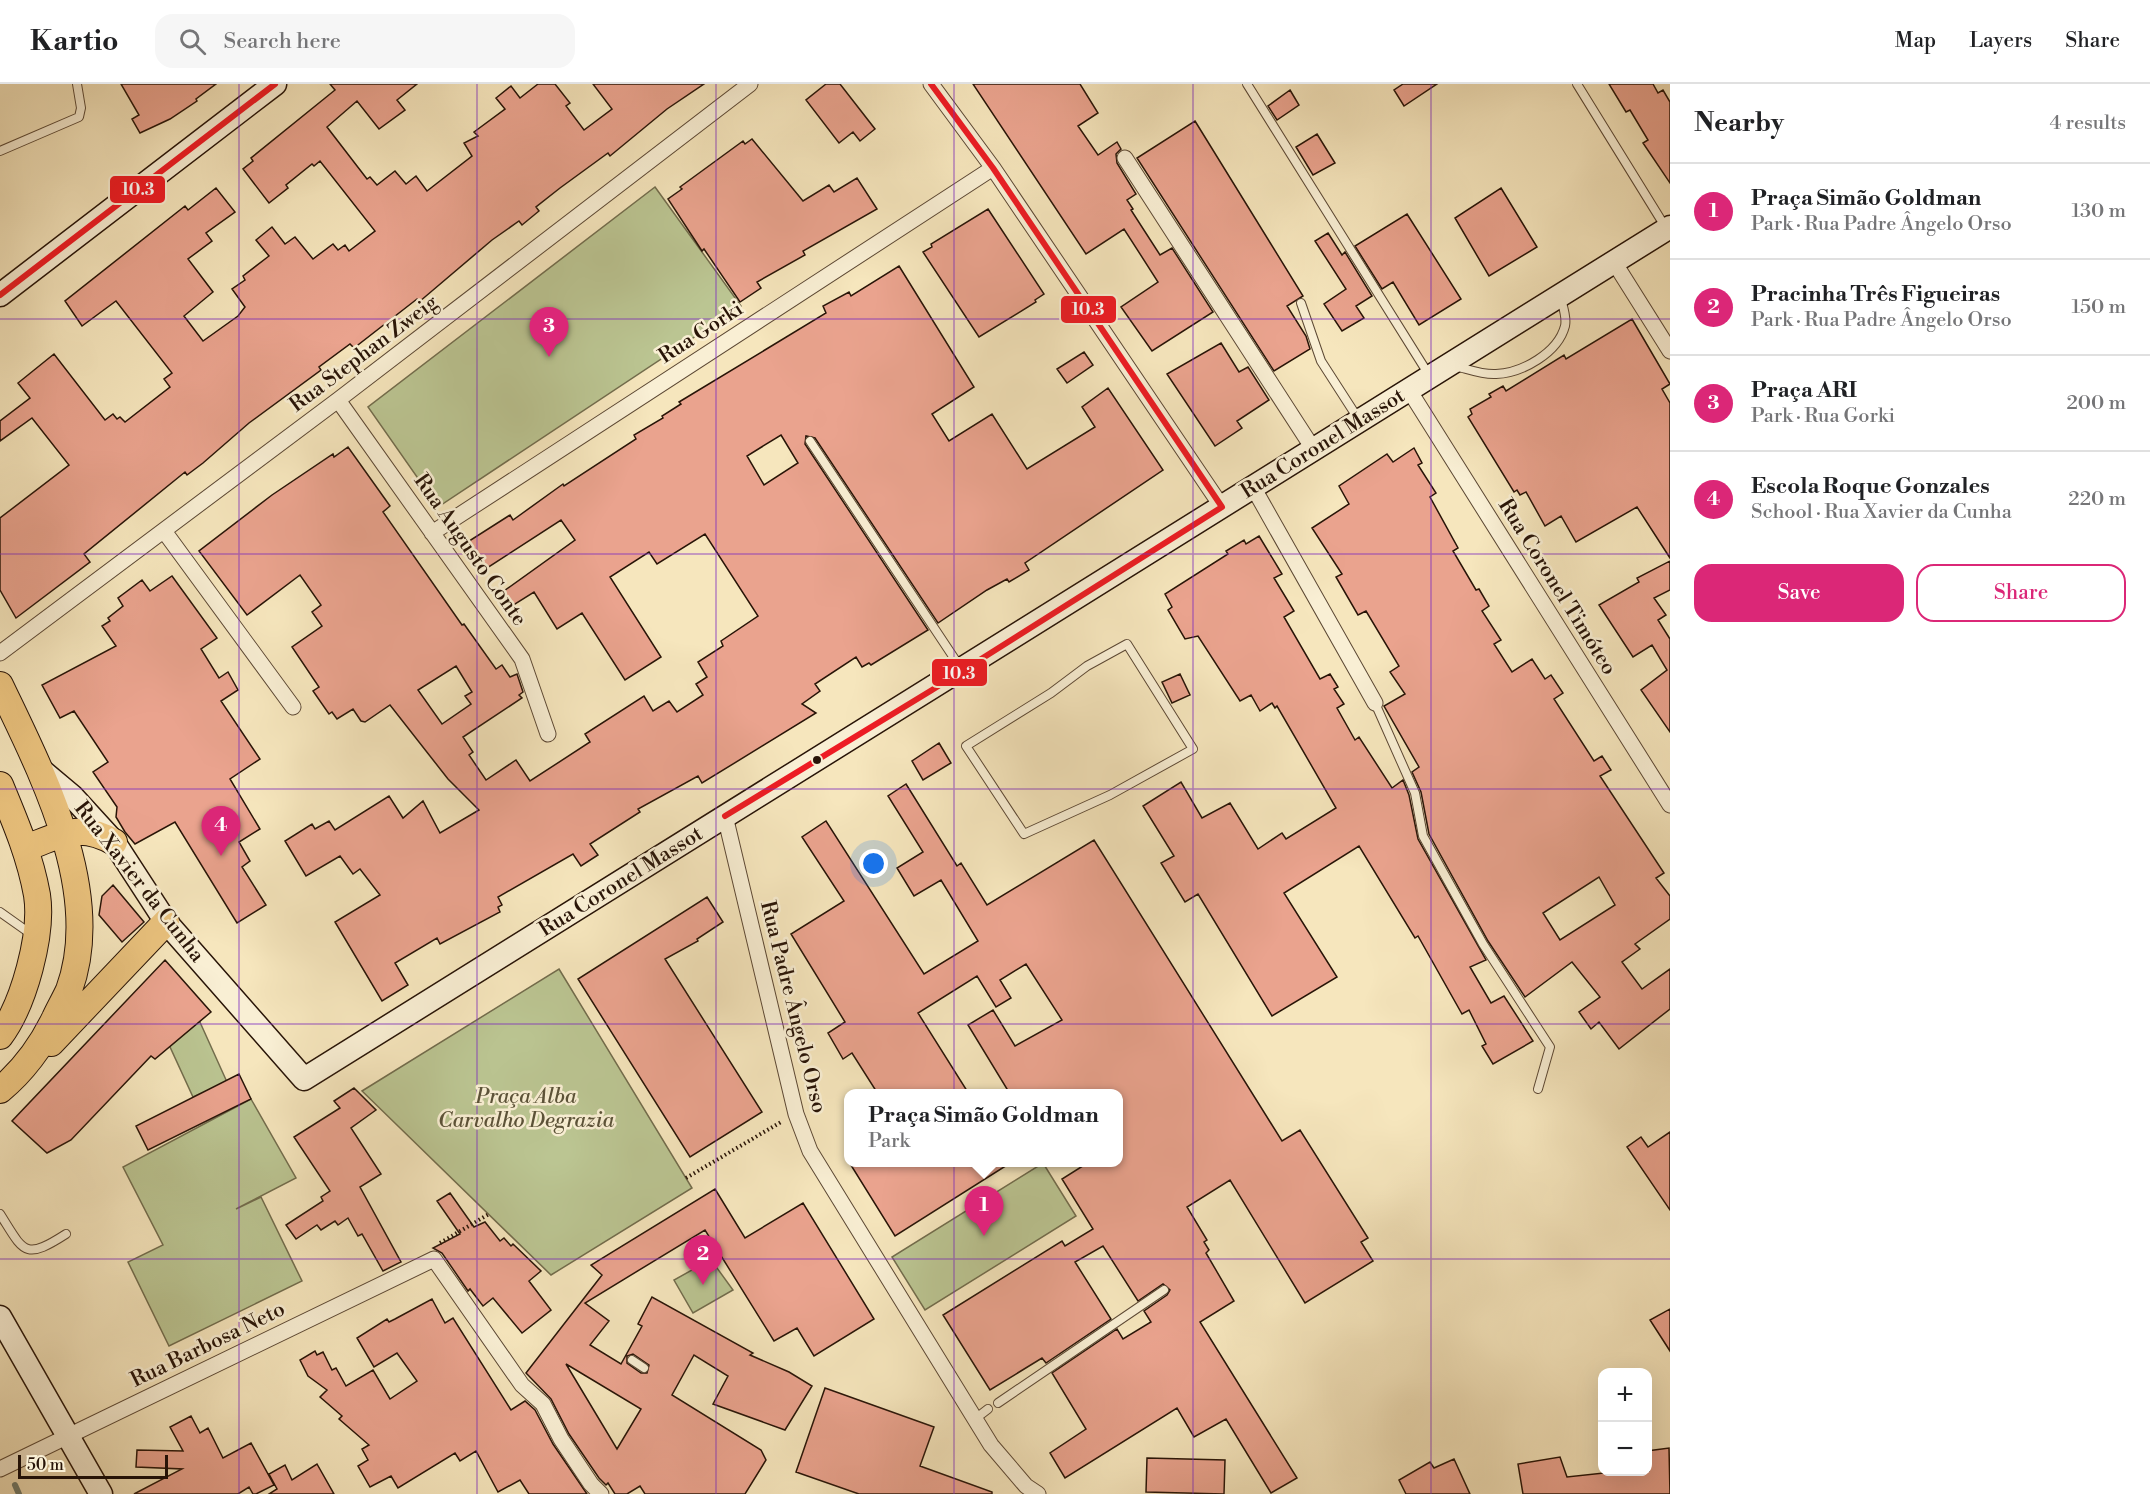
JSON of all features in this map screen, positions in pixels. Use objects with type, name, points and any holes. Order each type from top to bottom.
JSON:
[{"type":"main road","points":[[0,685],[41,770],[65,834],[75,884],[78,917],[76,958],[69,989],[50,1029],[23,1071]]},
{"type":"main road","points":[[0,785],[26,848],[37,896],[29,974],[18,1007],[0,1036]]},
{"type":"main road","points":[[26,848],[65,834],[87,831],[114,842]]},
{"type":"main road","points":[[0,1090],[23,1071],[166,922]]},
{"type":"street","points":[[0,295],[275,84]]},
{"type":"street","name":"Rua Stephan Zweig","points":[[0,653],[338,400],[750,84]]},
{"type":"street","points":[[931,84],[993,168],[1222,507]]},
{"type":"street","points":[[1125,158],[1314,450]]},
{"type":"street","name":"Rua Gorki","points":[[432,533],[993,168]]},
{"type":"street","name":"Rua Coronel Massot","points":[[304,1079],[725,816],[963,671],[1668,228]]},
{"type":"street","points":[[1614,262],[1670,351]]},
{"type":"street","name":"Rua Coronel Timóteo","points":[[1409,390],[1670,805]]},
{"type":"street","name":"Rua Augusto Conte","points":[[338,400],[522,659],[548,734]]},
{"type":"street","points":[[1253,487],[1375,703]]},
{"type":"street","points":[[164,531],[293,707]]},
{"type":"street","name":"Rua Xavier da Cunha","points":[[41,770],[72,796],[114,842],[166,922],[304,1079]]},
{"type":"street","name":"Rua Padre Ângelo Orso","points":[[725,816],[796,1114],[810,1151],[991,1445],[1026,1486],[1038,1494]]},
{"type":"street","points":[[434,1259],[522,1385],[543,1404],[567,1448],[591,1484],[601,1494]]},
{"type":"street","name":"Rua Barbosa Neto","points":[[0,1469],[434,1259]]},
{"type":"street","points":[[0,1317],[101,1494]]},
{"type":"lane","points":[[0,151],[79,117],[81,108],[77,84]]},
{"type":"lane","points":[[1246,84],[1430,377]]},
{"type":"lane","points":[[1577,84],[1668,228]]},
{"type":"lane","points":[[1450,364],[1494,374],[1512,372],[1528,365],[1547,353],[1560,339],[1565,324],[1560,296]]},
{"type":"lane","points":[[1301,303],[1321,361],[1360,421]]},
{"type":"lane","points":[[810,441],[963,671]]},
{"type":"lane","points":[[1127,645],[1193,749],[1110,795],[1024,834],[966,746],[1051,693],[1087,666],[1127,645]]},
{"type":"lane","points":[[1375,703],[1415,793],[1423,836],[1483,944],[1550,1047],[1538,1089]]},
{"type":"lane","points":[[0,912],[34,937]]},
{"type":"lane","points":[[0,1214],[20,1247],[32,1251],[43,1249],[66,1234]]},
{"type":"lane","points":[[998,1403],[1164,1290]]},
{"type":"lane","points":[[632,1360],[644,1368]]},
{"type":"lane","points":[[975,1419],[988,1409]]},
{"type":"path","points":[[686,1178],[796,1114]]},
{"type":"path","points":[[434,1259],[431,1248],[489,1214]]},
{"type":"green space","points":[[655,187],[741,306],[438,507],[368,407]]},
{"type":"green space","name":"Praça Alba Carvalho Degrazia","points":[[559,969],[692,1188],[551,1275],[362,1091]]},
{"type":"green space","points":[[199,1020],[227,1082],[193,1097],[165,1036]]},
{"type":"green space","points":[[251,1099],[296,1178],[236,1209],[261,1197],[302,1281],[169,1346],[128,1262],[163,1245],[123,1167]]},
{"type":"green space","points":[[1037,1167],[1045,1167],[1076,1216],[925,1310],[892,1257]]},
{"type":"green space","points":[[709,1257],[733,1290],[693,1313],[674,1280],[701,1265]]},
{"type":"building","points":[[121,84],[216,84],[196,99],[197,101],[170,119],[140,133],[132,119],[139,115]]},
{"type":"building","points":[[330,84],[417,84],[397,100],[405,110],[379,129],[357,101],[327,127],[367,179],[370,177],[377,185],[395,171],[406,184],[416,176],[427,191],[472,156],[464,143],[478,136],[474,132],[505,109],[496,98],[511,86],[520,98],[538,84],[555,84],[570,103],[566,106],[584,130],[612,109],[593,84],[704,84],[667,109],[610,156],[608,153],[560,188],[536,207],[539,211],[522,225],[519,221],[492,240],[419,302],[417,299],[354,348],[350,344],[319,367],[321,370],[249,423],[187,475],[185,472],[84,554],[90,562],[16,618],[0,590],[0,518],[69,465],[32,418],[0,441],[0,421],[30,398],[18,383],[54,354],[105,420],[113,414],[117,419],[120,417],[125,422],[170,387],[164,379],[172,373],[116,301],[82,326],[65,301],[185,206],[188,210],[216,188],[235,212],[206,233],[212,241],[188,259],[213,292],[184,316],[203,341],[238,316],[245,307],[232,289],[245,280],[243,276],[269,256],[256,240],[272,227],[285,244],[295,237],[313,259],[333,244],[338,250],[345,245],[349,251],[375,231],[320,161],[314,166],[312,164],[286,185],[288,188],[269,203],[243,169],[253,161],[251,158],[335,90]]},
{"type":"building","points":[[826,84],[840,84],[875,129],[860,141],[853,132],[839,143],[806,100]]},
{"type":"building","points":[[973,84],[1080,84],[1098,113],[1078,126],[1098,155],[1117,142],[1121,149],[1116,154],[1117,163],[1136,194],[1127,200],[1133,209],[1131,210],[1160,255],[1172,248],[1213,312],[1152,351],[1121,307],[1158,282],[1124,229],[1086,254]]},
{"type":"building","points":[[1403,84],[1437,84],[1404,106],[1394,90]]},
{"type":"building","points":[[1609,84],[1653,84],[1658,93],[1663,90],[1670,102],[1670,183],[1643,143],[1648,140],[1630,110],[1626,112]]},
{"type":"building","points":[[1290,90],[1299,105],[1277,120],[1268,106]]},
{"type":"building","points":[[1195,121],[1303,296],[1287,306],[1306,336],[1310,349],[1274,371],[1137,158]]},
{"type":"building","points":[[1317,134],[1335,163],[1313,175],[1296,147]]},
{"type":"building","points":[[752,139],[803,201],[829,185],[834,192],[857,178],[877,209],[803,251],[805,255],[757,282],[761,288],[740,302],[704,249],[702,251],[668,199],[682,189],[680,187],[743,141],[745,144]]},
{"type":"building","points":[[1501,188],[1537,247],[1489,276],[1455,218]]},
{"type":"building","points":[[988,209],[1044,294],[1035,300],[1036,302],[979,337],[923,252],[932,247],[931,244]]},
{"type":"building","points":[[1407,214],[1461,299],[1419,325],[1393,282],[1382,289],[1355,246]]},
{"type":"building","points":[[1328,233],[1342,255],[1345,252],[1372,296],[1356,306],[1364,318],[1342,331],[1324,304],[1346,289],[1315,241]]},
{"type":"building","points":[[899,266],[974,387],[932,414],[949,441],[992,414],[1027,469],[1095,427],[1082,407],[1108,388],[1163,470],[1025,563],[1029,570],[1009,582],[1007,579],[987,590],[938,623],[815,438],[806,436],[805,444],[928,630],[871,665],[869,663],[862,667],[856,657],[815,684],[820,691],[802,704],[816,713],[702,783],[698,776],[638,809],[640,812],[590,844],[598,855],[581,866],[573,854],[498,897],[502,905],[498,907],[500,912],[440,944],[437,938],[395,963],[408,985],[382,1001],[335,922],[380,895],[360,869],[353,874],[340,856],[306,876],[285,841],[312,824],[315,829],[329,821],[335,830],[389,796],[403,818],[423,801],[440,833],[479,810],[448,779],[390,705],[365,722],[361,721],[353,709],[337,719],[332,712],[329,714],[313,691],[319,687],[292,647],[322,626],[312,612],[321,605],[300,575],[247,615],[199,551],[272,495],[333,454],[334,457],[348,447],[390,506],[383,512],[462,625],[464,624],[496,669],[502,665],[510,677],[517,674],[523,692],[519,695],[522,698],[463,737],[473,752],[469,755],[486,780],[516,760],[530,781],[590,742],[585,734],[644,696],[653,711],[669,701],[677,712],[703,695],[696,684],[707,677],[698,662],[723,646],[721,641],[758,616],[705,534],[657,564],[649,552],[610,577],[661,657],[625,680],[582,613],[557,629],[534,592],[507,609],[497,596],[575,540],[561,520],[484,570],[466,543],[510,515],[513,520],[563,484],[564,486],[636,439],[634,435],[663,418],[662,416],[681,404],[679,402],[826,313],[823,306],[849,292],[851,296]],"holes":[[[781,435],[798,463],[764,485],[747,456]],[[456,666],[472,692],[465,696],[471,704],[442,724],[418,690]]]},
{"type":"building","points":[[1632,319],[1670,384],[1662,389],[1670,403],[1670,558],[1637,507],[1576,542],[1561,516],[1545,526],[1526,492],[1520,495],[1517,490],[1514,492],[1468,417],[1472,414],[1470,409],[1491,397],[1489,394],[1503,386],[1506,391],[1564,355],[1566,359]]},
{"type":"building","points":[[1221,343],[1239,372],[1248,367],[1269,400],[1237,421],[1242,428],[1215,446],[1167,374]]},
{"type":"building","points":[[1084,352],[1093,365],[1067,383],[1057,369]]},
{"type":"building","points":[[1414,448],[1422,463],[1418,465],[1436,493],[1430,497],[1458,548],[1453,551],[1476,590],[1479,589],[1489,606],[1482,611],[1501,640],[1494,644],[1512,672],[1532,659],[1545,679],[1551,675],[1563,693],[1554,699],[1594,761],[1602,756],[1611,770],[1600,776],[1664,873],[1656,878],[1670,896],[1670,919],[1635,944],[1640,949],[1622,962],[1642,989],[1670,969],[1670,1009],[1619,1049],[1599,1022],[1591,1029],[1579,1012],[1600,997],[1572,962],[1525,997],[1488,941],[1429,834],[1421,792],[1412,772],[1419,767],[1384,706],[1405,694],[1390,672],[1399,666],[1366,611],[1358,615],[1336,577],[1342,574],[1312,528],[1349,504],[1339,486],[1387,454],[1393,462]],"holes":[[[1599,877],[1615,905],[1560,940],[1543,913]]]},
{"type":"building","points":[[1259,536],[1282,574],[1274,578],[1294,611],[1284,617],[1320,679],[1330,674],[1338,687],[1334,689],[1344,704],[1337,708],[1355,740],[1359,737],[1392,788],[1403,780],[1409,795],[1418,839],[1486,960],[1470,967],[1491,1003],[1504,996],[1533,1041],[1493,1064],[1482,1046],[1486,1044],[1469,1010],[1462,1014],[1418,936],[1415,938],[1359,846],[1284,893],[1337,977],[1272,1016],[1198,894],[1185,902],[1161,863],[1174,856],[1143,806],[1181,782],[1202,818],[1230,803],[1258,849],[1282,833],[1286,839],[1336,808],[1277,706],[1275,708],[1272,703],[1260,711],[1251,695],[1240,701],[1198,636],[1185,639],[1168,610],[1172,607],[1165,594],[1228,554],[1226,551],[1244,540],[1246,544]]},
{"type":"building","points":[[1670,561],[1670,590],[1654,598],[1666,615],[1658,620],[1670,639],[1670,732],[1641,690],[1667,670],[1652,645],[1633,657],[1599,605],[1639,582],[1637,578]]},
{"type":"building","points":[[172,576],[217,638],[201,649],[219,678],[228,672],[238,690],[221,701],[260,759],[230,779],[260,829],[239,842],[250,861],[242,867],[266,905],[237,923],[175,822],[135,844],[125,832],[116,817],[117,807],[93,772],[108,762],[74,711],[60,718],[42,685],[116,646],[102,626],[110,621],[108,618],[123,606],[118,598],[142,580],[150,591]]},
{"type":"building","points":[[1180,674],[1190,695],[1172,703],[1162,682]]},
{"type":"building","points":[[939,743],[951,763],[923,780],[912,761]]},
{"type":"building","points":[[906,784],[957,866],[961,863],[987,905],[1094,840],[1282,1141],[1300,1130],[1368,1238],[1361,1242],[1373,1261],[1305,1303],[1230,1180],[1187,1207],[1207,1240],[1204,1242],[1209,1250],[1206,1253],[1234,1301],[1200,1322],[1297,1478],[1271,1493],[1226,1419],[1194,1437],[1177,1408],[1065,1478],[1050,1453],[1086,1429],[1052,1373],[1117,1329],[1123,1339],[1151,1322],[1144,1311],[1167,1295],[1170,1290],[1163,1284],[1138,1301],[1103,1246],[1075,1262],[1111,1319],[1046,1363],[1042,1358],[990,1390],[943,1315],[1062,1241],[1065,1246],[1093,1229],[1062,1179],[1081,1167],[1123,1167],[1123,1089],[1007,1089],[968,1025],[993,1010],[1015,1046],[1062,1020],[1026,964],[1000,980],[1011,998],[996,1007],[977,976],[918,1013],[966,1089],[875,1089],[852,1053],[843,1059],[828,1033],[845,1022],[791,934],[844,901],[802,837],[826,821],[924,974],[978,941],[941,880],[914,896],[897,868],[923,852],[888,796]]},
{"type":"building","points":[[113,885],[144,922],[122,942],[99,915],[102,896]]},
{"type":"building","points":[[707,897],[723,922],[697,939],[698,941],[665,959],[762,1112],[690,1157],[578,979]]},
{"type":"building","points":[[165,960],[211,1012],[155,1059],[151,1056],[71,1140],[47,1153],[12,1121]]},
{"type":"building","points":[[239,1074],[251,1099],[148,1150],[136,1126]]},
{"type":"building","points":[[354,1088],[376,1110],[351,1128],[381,1174],[360,1187],[401,1262],[383,1271],[362,1234],[358,1236],[348,1218],[338,1225],[335,1221],[321,1230],[317,1225],[296,1239],[286,1225],[323,1201],[321,1197],[330,1191],[294,1137],[340,1108],[334,1101]]},
{"type":"building","points":[[1670,1132],[1670,1210],[1627,1147],[1641,1137],[1648,1147]]},
{"type":"building","points":[[852,1167],[1004,1167],[895,1236]]},
{"type":"building","points":[[715,1189],[745,1238],[803,1203],[874,1319],[814,1356],[797,1328],[774,1341],[705,1230],[585,1303],[609,1321],[590,1345],[621,1364],[642,1326],[638,1324],[652,1297],[753,1353],[750,1355],[789,1372],[812,1386],[785,1430],[713,1404],[728,1376],[694,1355],[672,1395],[761,1450],[766,1460],[745,1494],[645,1494],[640,1486],[627,1494],[615,1494],[608,1483],[606,1485],[599,1478],[569,1434],[551,1399],[526,1373],[602,1275],[591,1265]],"holes":[[[633,1354],[649,1365],[647,1373],[641,1373],[627,1363],[627,1356]],[[566,1364],[641,1409],[617,1449]]]},
{"type":"building","points":[[450,1193],[474,1227],[485,1222],[500,1241],[504,1238],[511,1246],[513,1244],[541,1271],[529,1281],[551,1310],[522,1333],[493,1298],[483,1306],[470,1289],[468,1291],[442,1253],[433,1248],[460,1234],[437,1201]]},
{"type":"building","points":[[432,1299],[445,1323],[453,1318],[511,1410],[525,1401],[535,1410],[553,1444],[587,1494],[529,1494],[520,1480],[498,1492],[476,1451],[460,1461],[455,1453],[398,1488],[391,1476],[370,1487],[358,1466],[368,1460],[362,1449],[369,1445],[339,1419],[342,1416],[320,1397],[327,1390],[308,1376],[300,1360],[315,1351],[317,1355],[323,1352],[332,1370],[336,1368],[346,1386],[373,1370],[390,1399],[417,1381],[397,1353],[374,1367],[357,1338],[387,1319],[389,1322]]},
{"type":"building","points":[[1670,1309],[1670,1351],[1650,1320]]},
{"type":"building","points":[[825,1388],[934,1427],[920,1466],[992,1492],[992,1494],[859,1494],[796,1472]]},
{"type":"building","points":[[191,1416],[200,1433],[208,1428],[223,1458],[251,1443],[274,1485],[256,1494],[253,1494],[249,1487],[238,1494],[134,1494],[182,1469],[136,1467],[137,1450],[183,1451],[170,1427]]},
{"type":"building","points":[[1669,1448],[1670,1494],[1523,1494],[1518,1464],[1560,1457],[1567,1477],[1598,1474],[1598,1476],[1652,1476],[1652,1450]]},
{"type":"building","points":[[1147,1458],[1225,1460],[1224,1494],[1146,1492]]},
{"type":"building","points":[[1454,1459],[1470,1494],[1406,1494],[1399,1480],[1430,1462],[1434,1468]]},
{"type":"building","points":[[317,1464],[334,1494],[269,1494],[277,1489],[269,1474],[285,1465],[292,1480]]},
{"type":"waterway","points":[[15,1485],[19,1494]]},
{"type":"transit line","name":"10.3","points":[[0,295],[275,84]]},
{"type":"transit line","name":"10.3","points":[[725,816],[932,690],[1222,507],[993,168],[931,84]]},
{"type":"place","name":"Praça ARI","points":[[549,357]]},
{"type":"place","name":"Escola Roque Gonzales","points":[[221,856]]},
{"type":"place","name":"Praça Simão Goldman","points":[[984,1236]]},
{"type":"place","name":"Pracinha Três Figueiras","points":[[703,1285]]}]
